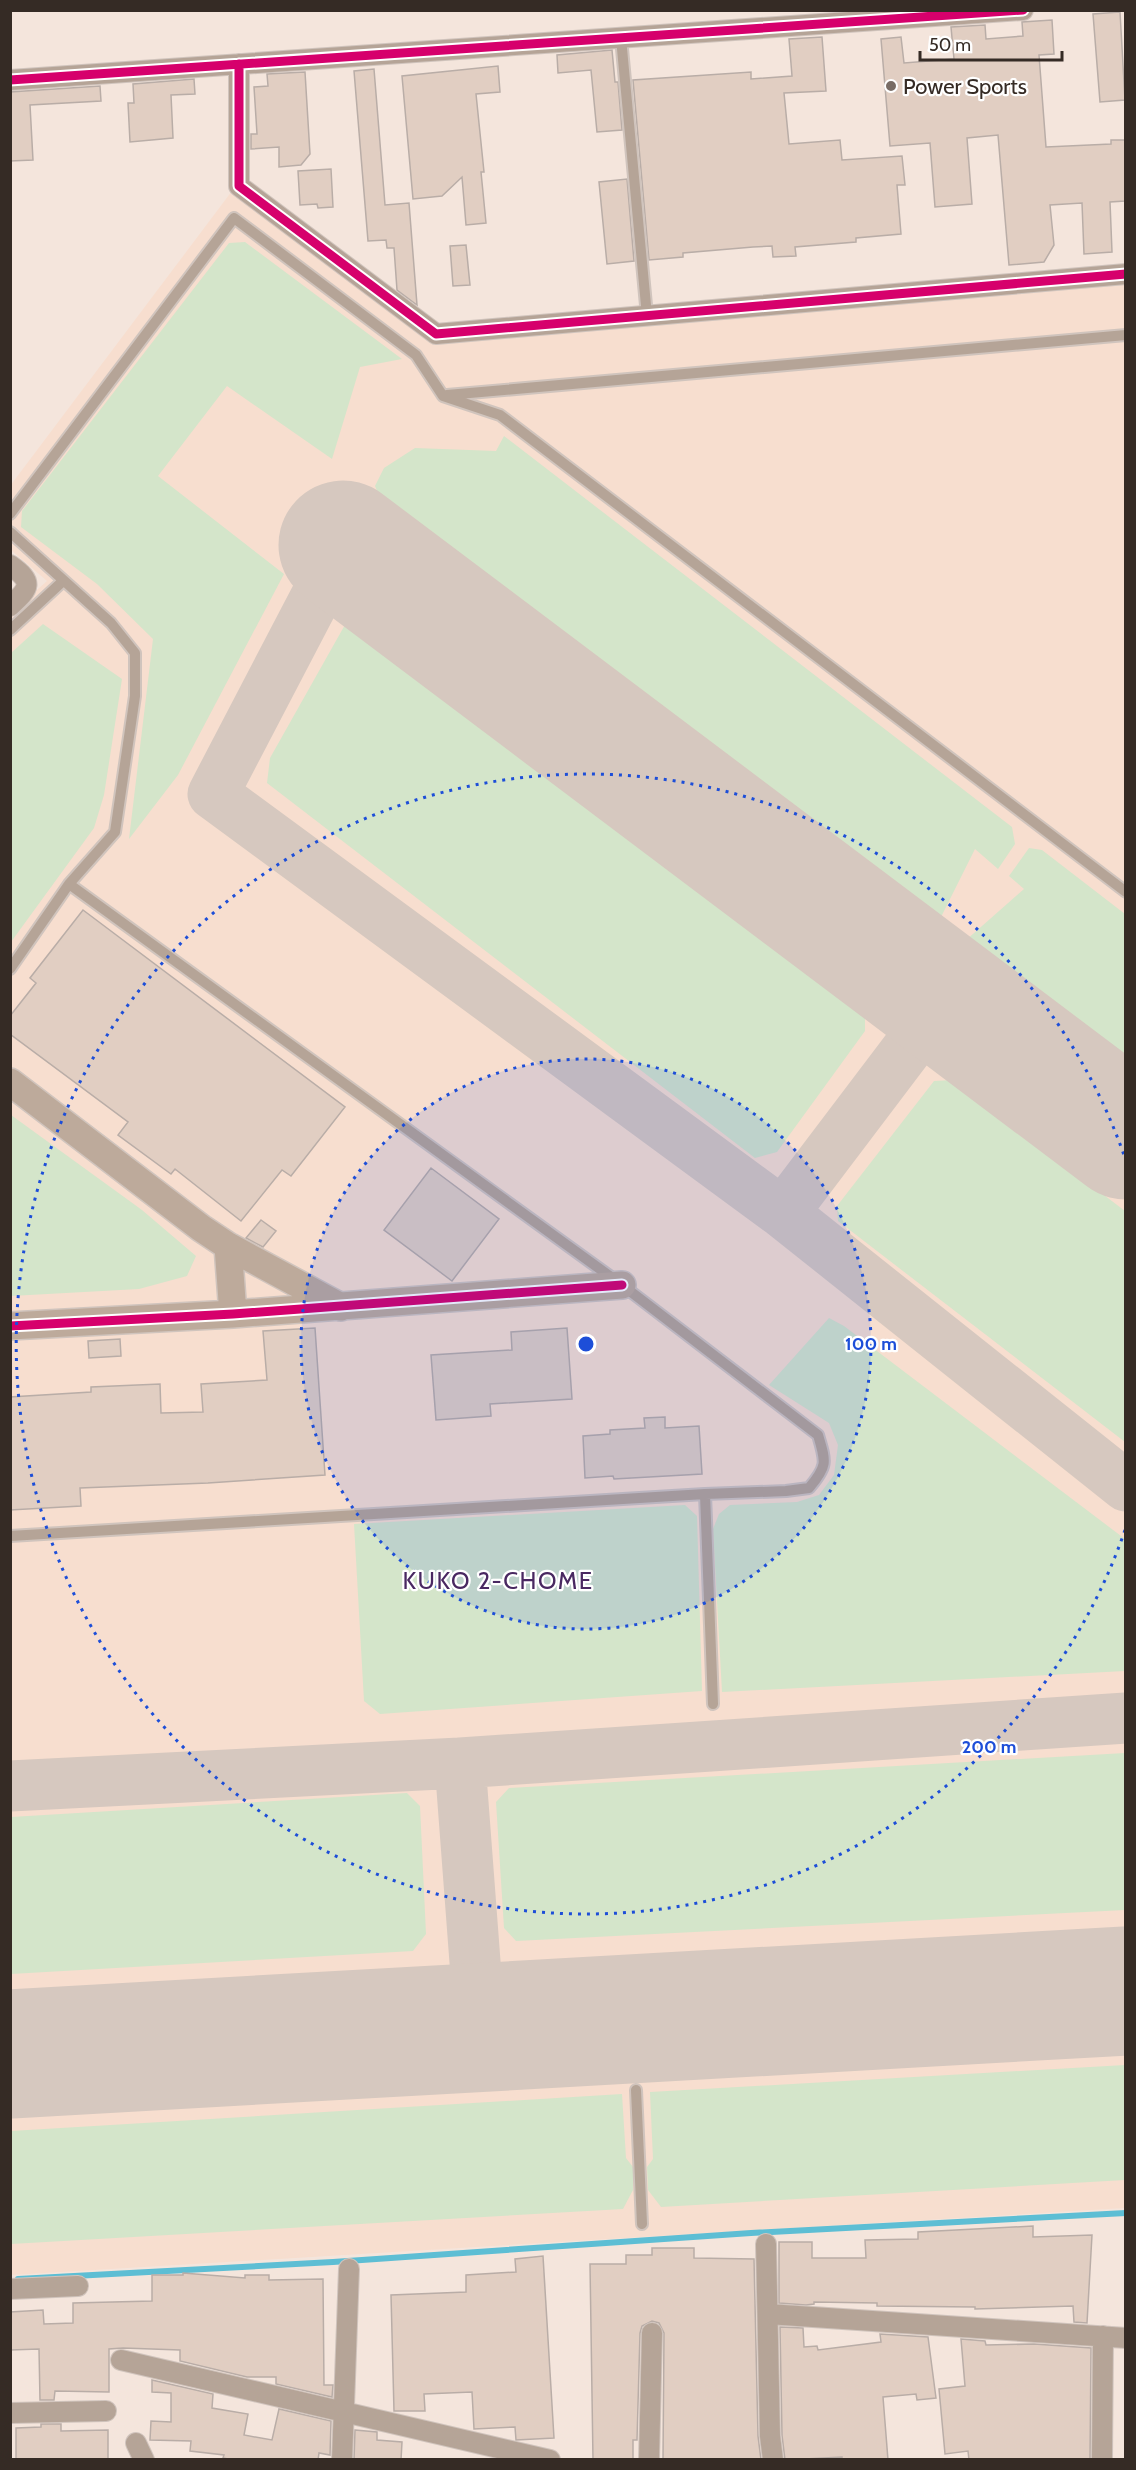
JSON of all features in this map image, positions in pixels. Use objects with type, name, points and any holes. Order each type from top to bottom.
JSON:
[{"type":"street","points":[[10,80],[1023,10]]},
{"type":"street","points":[[239,64],[238,186],[436,334],[1125,274]]},
{"type":"street","points":[[10,565],[24,574],[28,583],[25,593],[10,606]]},
{"type":"street","points":[[10,1082],[191,1221],[228,1246],[341,1307]]},
{"type":"street","points":[[228,1246],[233,1314]]},
{"type":"street","points":[[10,1326],[341,1307],[622,1285]]},
{"type":"street","points":[[766,2244],[770,2436],[773,2460]]},
{"type":"street","points":[[342,2460],[349,2269]]},
{"type":"street","points":[[10,2289],[78,2286]]},
{"type":"street","points":[[768,2314],[1125,2338]]},
{"type":"street","points":[[649,2460],[652,2333]]},
{"type":"street","points":[[1102,2460],[1103,2336]]},
{"type":"street","points":[[121,2360],[550,2460]]},
{"type":"street","points":[[10,2413],[106,2411]]},
{"type":"lane","points":[[621,38],[647,316]]},
{"type":"lane","points":[[10,514],[234,218],[416,355],[443,396],[500,415],[1125,892]]},
{"type":"lane","points":[[443,396],[1125,336]]},
{"type":"lane","points":[[10,532],[111,623],[135,653],[135,696],[115,832],[69,884],[10,969]]},
{"type":"lane","points":[[10,630],[63,581]]},
{"type":"lane","points":[[10,1536],[786,1491],[809,1488],[822,1473],[824,1457],[819,1435],[622,1285],[69,884]]},
{"type":"lane","points":[[705,1494],[713,1704]]},
{"type":"lane","points":[[636,2090],[642,2224]]},
{"type":"shaded area","points":[[232,191],[435,342],[1125,282],[1125,2208],[11,2275],[10,614],[47,581],[11,550],[10,486]]},
{"type":"green space","points":[[245,242],[402,359],[360,367],[332,459],[227,386],[158,476],[284,574],[178,775],[129,839],[153,639],[97,584],[21,527],[22,511],[229,243]]},
{"type":"green space","points":[[504,436],[1012,827],[1015,844],[998,869],[975,849],[935,929],[381,500],[375,486],[384,468],[415,448],[496,451]]},
{"type":"green space","points":[[346,623],[865,1014],[865,1031],[777,1152],[755,1158],[267,783],[270,758]]},
{"type":"green space","points":[[43,624],[122,679],[104,795],[94,828],[11,942],[11,653]]},
{"type":"green space","points":[[1029,848],[1042,850],[1125,914],[1125,1067],[965,941],[1024,889],[1009,876]]},
{"type":"green space","points":[[953,1080],[1125,1211],[1125,1442],[838,1221],[837,1206],[934,1081]]},
{"type":"green space","points":[[11,1115],[142,1210],[196,1256],[187,1276],[139,1289],[11,1296]]},
{"type":"green space","points":[[829,1318],[844,1326],[1125,1539],[1125,1671],[722,1692],[713,1529],[719,1514],[730,1505],[797,1502],[819,1495],[834,1475],[838,1445],[829,1423],[769,1385]]},
{"type":"green space","points":[[685,1505],[697,1516],[702,1691],[380,1714],[364,1701],[354,1524]]},
{"type":"green space","points":[[1125,1753],[1125,1910],[516,1941],[504,1928],[496,1802],[509,1788]]},
{"type":"green space","points":[[407,1793],[420,1806],[426,1934],[413,1951],[11,1974],[11,1817]]},
{"type":"green space","points":[[1125,2065],[1125,2180],[661,2207],[648,2190],[647,2167],[653,2159],[650,2092]]},
{"type":"green space","points":[[622,2094],[626,2158],[633,2167],[633,2190],[623,2209],[11,2244],[11,2131]]},
{"type":"building","points":[[1120,12],[1125,100],[1100,102],[1093,14]]},
{"type":"building","points":[[1052,20],[1054,54],[1039,55],[1046,147],[1111,144],[1111,140],[1125,140],[1125,201],[1110,202],[1112,252],[1084,254],[1082,203],[1050,205],[1054,245],[1044,262],[1009,265],[998,135],[967,138],[972,204],[935,207],[930,143],[890,146],[881,39],[901,37],[904,63],[954,59],[951,27],[985,25],[986,39],[1023,36],[1022,22]]},
{"type":"building","points":[[822,37],[826,91],[784,93],[789,144],[840,140],[842,160],[902,156],[905,185],[897,185],[901,234],[856,238],[856,242],[795,247],[796,256],[773,257],[772,246],[683,253],[683,257],[649,260],[633,80],[751,72],[751,79],[792,76],[789,39]]},
{"type":"building","points":[[612,50],[615,82],[618,82],[622,130],[597,132],[591,70],[558,73],[557,55]]},
{"type":"building","points":[[498,66],[500,92],[476,94],[484,172],[481,172],[486,223],[466,225],[462,177],[442,196],[413,199],[402,76]]},
{"type":"building","points":[[374,69],[385,205],[409,203],[417,305],[397,290],[394,248],[387,248],[386,240],[368,241],[354,71]]},
{"type":"building","points":[[305,72],[310,154],[301,165],[279,167],[279,147],[251,149],[251,134],[257,134],[254,87],[268,86],[267,74]]},
{"type":"building","points":[[194,79],[195,94],[171,95],[173,138],[130,142],[128,103],[134,103],[133,84]]},
{"type":"building","points":[[100,86],[101,101],[30,105],[33,160],[10,161],[10,92]]},
{"type":"building","points":[[331,169],[333,207],[318,208],[317,204],[300,205],[298,171]]},
{"type":"building","points":[[627,179],[634,261],[607,264],[599,182]]},
{"type":"building","points":[[466,245],[470,285],[453,286],[450,246]]},
{"type":"building","points":[[83,910],[345,1107],[291,1176],[282,1170],[241,1221],[175,1169],[171,1174],[118,1135],[128,1122],[10,1034],[10,1016],[36,983],[30,978]]},
{"type":"building","points":[[431,1168],[499,1219],[452,1281],[384,1230]]},
{"type":"building","points":[[261,1220],[276,1231],[263,1247],[246,1238]]},
{"type":"building","points":[[315,1328],[325,1475],[80,1488],[81,1506],[10,1510],[10,1397],[91,1392],[91,1387],[160,1384],[161,1413],[203,1412],[201,1384],[267,1380],[263,1331]]},
{"type":"building","points":[[567,1328],[572,1399],[490,1404],[491,1416],[436,1420],[431,1355],[512,1350],[511,1332]]},
{"type":"building","points":[[120,1339],[121,1356],[89,1358],[88,1341]]},
{"type":"building","points":[[665,1417],[665,1428],[699,1426],[702,1474],[614,1479],[613,1476],[585,1478],[583,1436],[610,1434],[610,1430],[645,1428],[644,1418]]},
{"type":"building","points":[[1033,2226],[1033,2237],[1092,2235],[1087,2323],[1074,2322],[1073,2306],[975,2309],[975,2307],[877,2306],[877,2303],[814,2302],[814,2304],[806,2305],[779,2303],[779,2242],[812,2242],[812,2258],[866,2258],[865,2240],[918,2239],[918,2232]]},
{"type":"building","points":[[652,2248],[694,2248],[694,2258],[754,2259],[758,2436],[761,2460],[663,2460],[664,2333],[659,2323],[652,2321],[642,2326],[640,2333],[637,2440],[633,2440],[633,2460],[593,2460],[590,2264],[626,2264],[626,2255],[652,2255]]},
{"type":"building","points":[[543,2256],[554,2438],[516,2440],[515,2427],[474,2429],[472,2392],[424,2394],[425,2411],[394,2411],[391,2295],[466,2292],[466,2275],[516,2272],[515,2259]]},
{"type":"building","points":[[183,2273],[245,2278],[245,2275],[269,2275],[269,2280],[323,2279],[324,2385],[333,2385],[332,2397],[276,2384],[276,2377],[247,2377],[180,2361],[180,2350],[123,2348],[109,2349],[109,2392],[55,2391],[54,2400],[40,2400],[39,2349],[10,2350],[10,2312],[43,2310],[44,2324],[73,2323],[73,2303],[152,2301],[152,2275],[183,2275]]},
{"type":"building","points":[[780,2327],[803,2328],[804,2347],[817,2346],[818,2350],[881,2342],[880,2334],[928,2337],[936,2398],[917,2400],[916,2394],[883,2397],[888,2460],[842,2460],[842,2457],[785,2460],[782,2435]]},
{"type":"building","points":[[961,2339],[985,2341],[986,2345],[1034,2344],[1091,2348],[1090,2460],[969,2460],[968,2451],[945,2454],[939,2389],[965,2386]]},
{"type":"building","points":[[152,2380],[213,2394],[212,2408],[248,2414],[244,2435],[272,2440],[279,2409],[331,2421],[330,2455],[319,2453],[318,2460],[233,2460],[223,2458],[224,2455],[190,2451],[191,2441],[150,2440],[151,2421],[171,2422],[171,2393],[152,2392]]},
{"type":"building","points":[[41,2424],[61,2424],[61,2431],[108,2430],[108,2460],[16,2460],[16,2428],[41,2427]]},
{"type":"building","points":[[355,2430],[377,2432],[377,2440],[402,2442],[401,2460],[354,2460]]},
{"type":"waterway","points":[[18,2279],[333,2262],[751,2233],[1126,2213]]},
{"type":"taxiway","points":[[343,545],[213,794],[783,1213],[1126,1486]]},
{"type":"taxiway","points":[[783,1213],[945,999]]},
{"type":"taxiway","points":[[10,1786],[460,1763],[1126,1718]]},
{"type":"taxiway","points":[[460,1763],[480,2028]]},
{"type":"runway","points":[[343,545],[1126,1135]]},
{"type":"runway","points":[[10,2054],[1126,1991]]},
{"type":"cycle path","points":[[10,80],[1023,10]]},
{"type":"cycle path","points":[[239,64],[239,186],[436,334],[1126,274]]},
{"type":"cycle path","points":[[10,1326],[233,1314],[622,1285]]},
{"type":"place","name":"Power Sports","points":[[891,86]]},
{"type":"district","name":"KUKO 2-CHOME","points":[[498,1581]]}]
